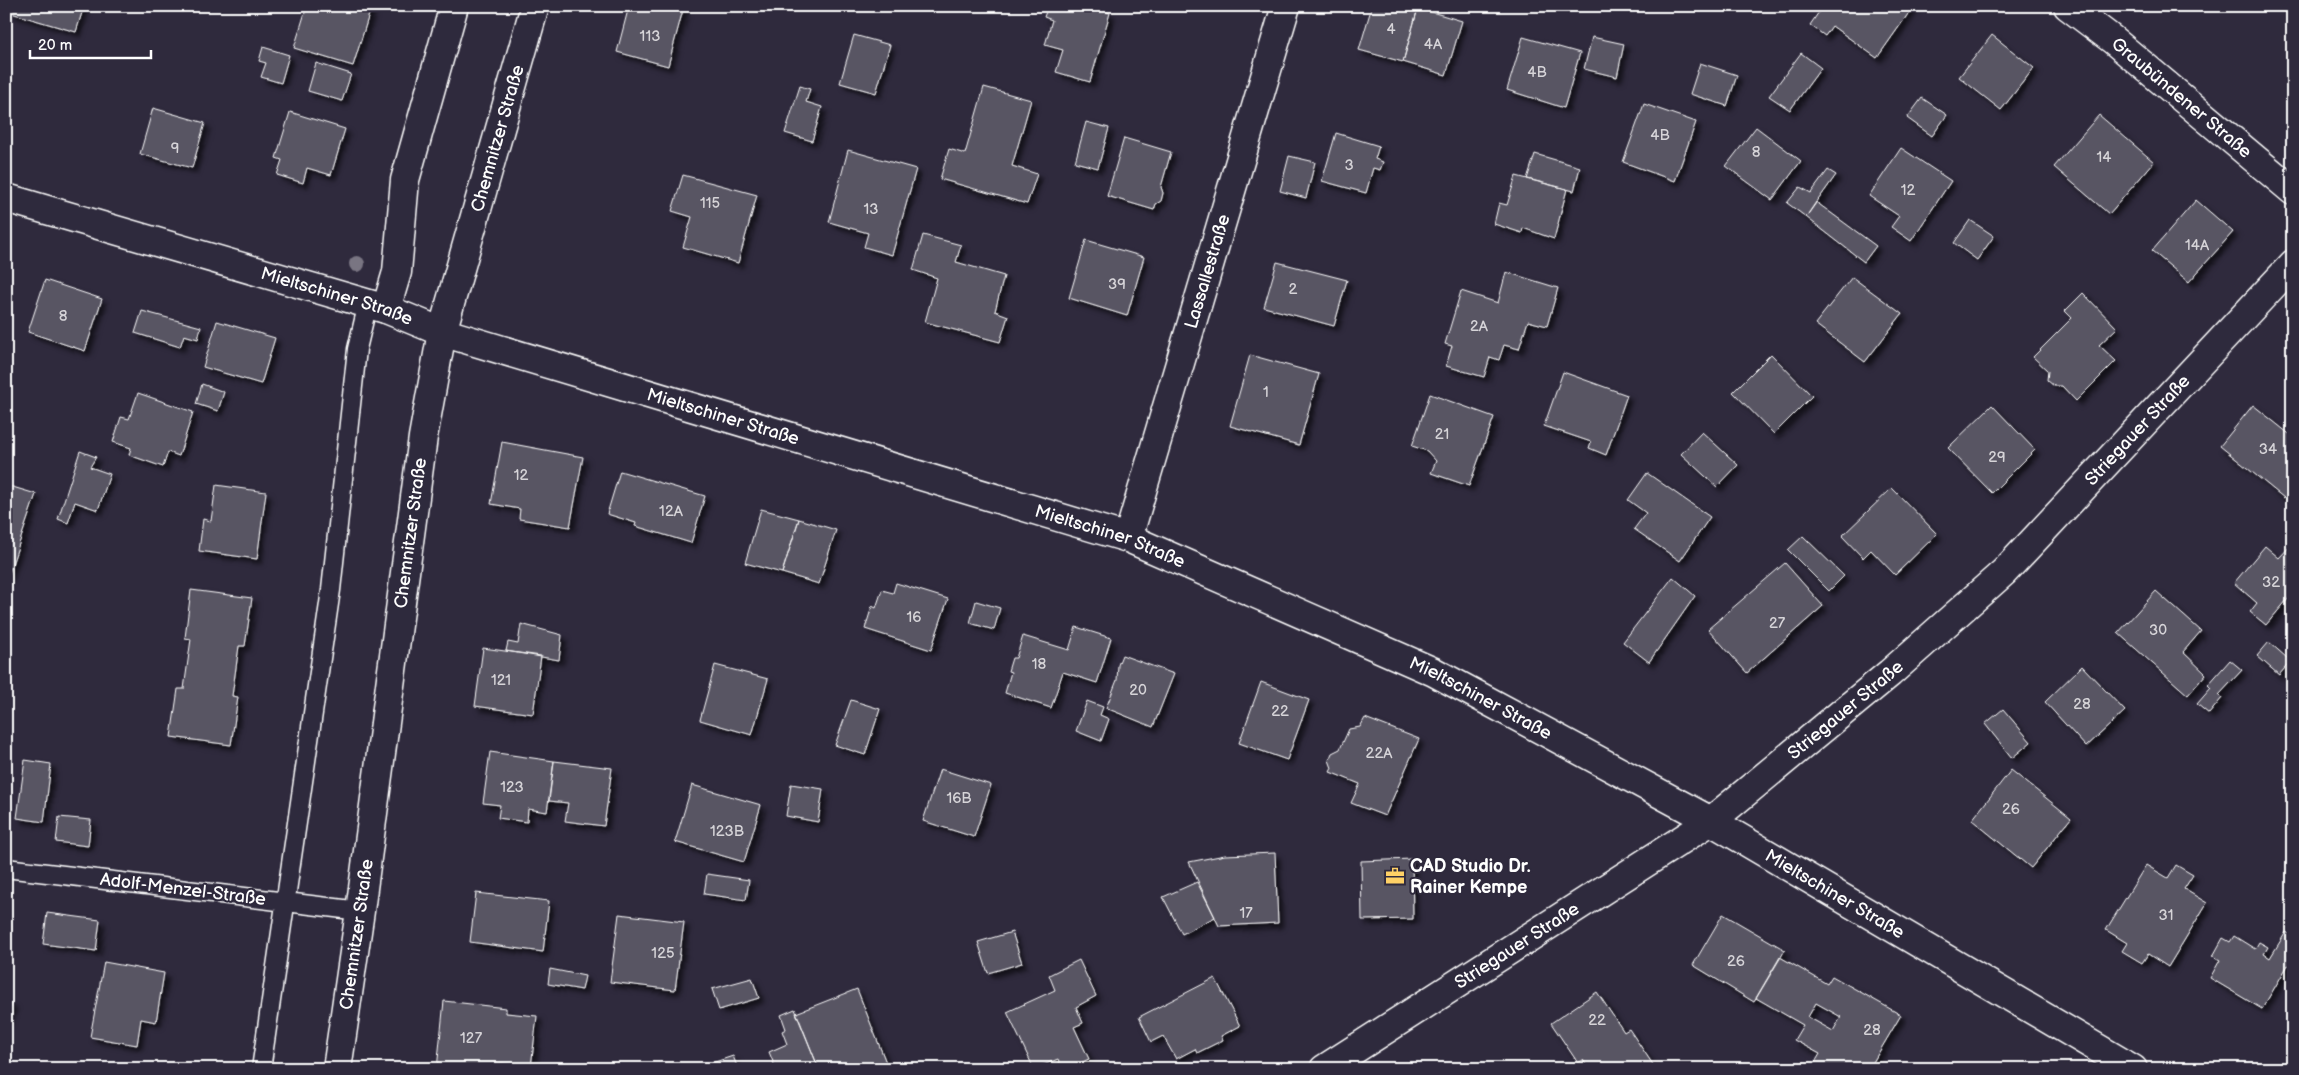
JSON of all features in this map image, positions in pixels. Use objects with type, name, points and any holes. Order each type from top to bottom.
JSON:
[{"type":"street","points":[[377,306],[396,272],[405,180],[454,6]]},
{"type":"street","name":"Chemnitzer Straße","points":[[337,1069],[423,437],[442,332],[535,6]]},
{"type":"street","name":"Lassallestraße","points":[[1128,538],[1286,6]]},
{"type":"street","name":"Graubündener Straße","points":[[2068,6],[2113,40],[2293,191]]},
{"type":"street","name":"Mieltschiner Straße","points":[[6,198],[377,306],[442,332],[1128,538],[1434,672],[1711,821],[2133,1069]]},
{"type":"street","name":"Striegauer Straße","points":[[1324,1069],[1711,821],[1890,672],[2004,572],[2293,264]]},
{"type":"lane","points":[[261,1069],[331,590],[357,349],[377,306]]},
{"type":"lane","name":"Adolf-Menzel-Straße","points":[[6,868],[360,911]]},
{"type":"building","points":[[13,6],[84,6],[76,32],[11,13]]},
{"type":"building","points":[[307,6],[363,6],[371,8],[353,66],[294,48]]},
{"type":"building","points":[[629,6],[684,6],[668,66],[617,52]]},
{"type":"building","points":[[1048,6],[1096,6],[1095,8],[1110,13],[1090,82],[1056,72],[1063,50],[1045,45],[1052,20],[1044,17]]},
{"type":"building","points":[[1372,6],[1418,8],[1403,62],[1359,50]]},
{"type":"building","points":[[1823,6],[1913,7],[1877,58],[1832,26],[1825,36],[1810,25]]},
{"type":"building","points":[[1418,8],[1462,21],[1446,75],[1403,62]]},
{"type":"building","points":[[854,35],[890,45],[876,93],[840,83]]},
{"type":"building","points":[[1992,35],[2034,68],[2001,110],[1959,77]]},
{"type":"building","points":[[1523,37],[1580,53],[1564,108],[1507,90]]},
{"type":"building","points":[[1592,37],[1624,44],[1617,77],[1584,69]]},
{"type":"building","points":[[263,47],[289,55],[281,83],[261,77],[266,63],[259,61]]},
{"type":"building","points":[[1801,53],[1821,68],[1790,110],[1769,96]]},
{"type":"building","points":[[316,63],[351,74],[342,101],[308,91]]},
{"type":"building","points":[[1700,63],[1737,75],[1727,106],[1690,94]]},
{"type":"building","points":[[800,86],[810,89],[806,102],[822,107],[812,141],[785,133]]},
{"type":"building","points":[[984,87],[1031,100],[1012,166],[1037,174],[1027,204],[940,179],[949,149],[965,154]]},
{"type":"building","points":[[1922,98],[1947,115],[1932,136],[1907,118]]},
{"type":"building","points":[[1644,104],[1696,122],[1675,181],[1623,162]]},
{"type":"building","points":[[153,108],[205,123],[192,168],[140,154]]},
{"type":"building","points":[[290,112],[345,129],[331,175],[307,168],[303,183],[277,175],[282,160],[276,158]]},
{"type":"building","points":[[2099,115],[2154,162],[2109,214],[2054,167]]},
{"type":"building","points":[[1086,122],[1109,128],[1098,168],[1075,162]]},
{"type":"building","points":[[1756,127],[1801,161],[1772,200],[1726,166]]},
{"type":"building","points":[[1336,133],[1379,146],[1375,159],[1383,162],[1380,170],[1373,168],[1366,193],[1322,181]]},
{"type":"building","points":[[1124,138],[1171,152],[1161,187],[1163,193],[1161,201],[1156,204],[1154,210],[1107,196]]},
{"type":"building","points":[[1901,148],[1951,181],[1911,241],[1891,227],[1899,216],[1869,196]]},
{"type":"building","points":[[848,150],[916,169],[892,255],[864,247],[868,233],[829,222]]},
{"type":"building","points":[[1535,154],[1580,167],[1574,191],[1527,179]]},
{"type":"building","points":[[1289,156],[1315,162],[1306,198],[1280,191]]},
{"type":"building","points":[[1828,170],[1836,175],[1806,217],[1787,203],[1800,187],[1811,193]]},
{"type":"building","points":[[683,175],[757,195],[738,263],[683,247],[692,217],[672,211]]},
{"type":"building","points":[[1516,176],[1567,189],[1554,239],[1523,228],[1522,233],[1494,224],[1499,203],[1507,205]]},
{"type":"building","points":[[2196,200],[2233,232],[2189,282],[2152,251]]},
{"type":"building","points":[[1816,202],[1876,246],[1864,262],[1806,217]]},
{"type":"building","points":[[1970,220],[1994,236],[1977,260],[1954,243]]},
{"type":"building","points":[[923,235],[961,245],[956,262],[1004,276],[995,311],[1008,316],[1000,342],[925,322],[937,278],[913,270]]},
{"type":"building","points":[[1086,240],[1144,257],[1127,316],[1069,298]]},
{"type":"building","points":[[1277,262],[1347,280],[1334,326],[1264,307]]},
{"type":"building","points":[[1506,272],[1558,288],[1547,326],[1528,321],[1519,349],[1504,345],[1499,360],[1490,357],[1484,377],[1446,366],[1452,346],[1445,344],[1461,291],[1498,303]]},
{"type":"building","points":[[1852,277],[1902,314],[1865,362],[1815,324]]},
{"type":"building","points":[[45,280],[102,299],[85,351],[28,332]]},
{"type":"building","points":[[2083,293],[2117,328],[2099,345],[2116,361],[2076,401],[2062,386],[2054,386],[2047,380],[2048,371],[2033,357],[2072,318],[2065,311]]},
{"type":"building","points":[[142,311],[201,327],[198,339],[184,335],[180,347],[135,333]]},
{"type":"building","points":[[217,321],[275,338],[261,384],[203,367]]},
{"type":"building","points":[[1771,354],[1812,396],[1774,434],[1733,392]]},
{"type":"building","points":[[1250,355],[1319,374],[1299,445],[1230,426]]},
{"type":"building","points":[[1563,372],[1627,395],[1606,455],[1589,448],[1591,442],[1544,426]]},
{"type":"building","points":[[202,384],[224,392],[218,411],[196,404]]},
{"type":"building","points":[[138,393],[193,412],[179,456],[168,452],[163,467],[129,455],[131,448],[113,442],[121,417],[129,419]]},
{"type":"building","points":[[1430,394],[1494,417],[1469,486],[1431,473],[1436,461],[1427,451],[1412,446]]},
{"type":"building","points":[[1992,405],[2035,450],[1992,493],[1948,448]]},
{"type":"building","points":[[2253,405],[2293,437],[2293,488],[2284,498],[2220,446]]},
{"type":"building","points":[[1702,432],[1738,465],[1717,487],[1681,454]]},
{"type":"building","points":[[502,442],[583,457],[570,527],[519,519],[520,509],[491,504]]},
{"type":"building","points":[[80,451],[96,457],[90,467],[110,474],[98,510],[75,502],[68,523],[58,519]]},
{"type":"building","points":[[620,471],[705,496],[691,543],[635,526],[636,523],[607,514]]},
{"type":"building","points":[[1647,473],[1710,517],[1680,561],[1634,529],[1646,513],[1628,500]]},
{"type":"building","points":[[6,485],[36,494],[7,579],[6,579]]},
{"type":"building","points":[[216,485],[266,492],[257,559],[199,551],[203,519],[211,521]]},
{"type":"building","points":[[1892,488],[1937,534],[1895,575],[1871,550],[1863,558],[1842,536]]},
{"type":"building","points":[[761,509],[799,519],[782,573],[745,563]]},
{"type":"building","points":[[799,519],[836,530],[819,584],[782,573]]},
{"type":"building","points":[[1803,536],[1844,576],[1829,591],[1788,550]]},
{"type":"building","points":[[2293,543],[2293,593],[2266,625],[2250,612],[2257,603],[2234,583],[2265,546],[2279,558]]},
{"type":"building","points":[[1785,563],[1823,606],[1747,673],[1708,629]]},
{"type":"building","points":[[1673,577],[1695,596],[1649,662],[1623,642]]},
{"type":"building","points":[[896,583],[948,599],[931,650],[865,629],[872,606],[876,608],[882,590],[893,593]]},
{"type":"building","points":[[191,590],[252,598],[245,646],[239,646],[232,696],[238,697],[231,745],[171,737],[178,689],[184,689],[191,639],[185,638]]},
{"type":"building","points":[[2156,591],[2201,631],[2183,652],[2206,674],[2188,695],[2118,633]]},
{"type":"building","points":[[976,601],[1000,608],[994,630],[970,623]]},
{"type":"building","points":[[521,624],[562,635],[559,660],[506,651],[508,642],[518,644]]},
{"type":"building","points":[[1076,627],[1111,638],[1097,683],[1063,672],[1051,708],[1005,693],[1011,672],[1008,671],[1012,658],[1016,658],[1023,636],[1069,650]]},
{"type":"building","points":[[2269,642],[2287,658],[2293,652],[2293,662],[2291,661],[2279,675],[2257,656]]},
{"type":"building","points":[[483,648],[541,656],[533,714],[475,706]]},
{"type":"building","points":[[1122,655],[1174,674],[1153,727],[1106,708],[1117,680],[1118,665]]},
{"type":"building","points":[[2230,660],[2242,670],[2219,695],[2222,698],[2209,714],[2197,704],[2211,688],[2208,685]]},
{"type":"building","points":[[715,665],[768,679],[752,735],[700,720]]},
{"type":"building","points":[[2082,666],[2125,711],[2086,747],[2045,702]]},
{"type":"building","points":[[1261,682],[1309,700],[1287,760],[1239,743]]},
{"type":"building","points":[[851,700],[880,709],[865,755],[835,745]]},
{"type":"building","points":[[1087,701],[1103,707],[1100,715],[1109,719],[1101,741],[1076,731]]},
{"type":"building","points":[[2003,709],[2031,742],[2012,758],[1985,724]]},
{"type":"building","points":[[1365,718],[1419,739],[1385,816],[1351,803],[1360,784],[1330,772],[1332,768],[1329,760],[1332,753],[1340,749],[1349,729],[1360,727]]},
{"type":"building","points":[[490,752],[554,761],[547,812],[528,809],[527,822],[498,818],[500,805],[483,803]]},
{"type":"building","points":[[25,760],[51,764],[44,822],[17,818]]},
{"type":"building","points":[[554,761],[612,768],[604,826],[565,821],[568,803],[549,801]]},
{"type":"building","points":[[940,769],[991,785],[974,837],[923,821]]},
{"type":"building","points":[[2011,770],[2071,818],[2031,868],[1972,820]]},
{"type":"building","points":[[791,784],[823,789],[818,822],[786,816]]},
{"type":"building","points":[[692,785],[761,805],[744,862],[675,842]]},
{"type":"building","points":[[59,817],[91,820],[88,846],[56,842]]},
{"type":"building","points":[[1275,853],[1278,923],[1219,926],[1189,862],[1225,855]]},
{"type":"building","points":[[1412,859],[1413,919],[1362,920],[1361,861]]},
{"type":"building","points":[[2146,865],[2168,878],[2176,865],[2193,875],[2184,889],[2207,903],[2168,967],[2148,954],[2142,963],[2122,951],[2127,943],[2106,930]]},
{"type":"building","points":[[707,874],[749,880],[746,900],[704,894]]},
{"type":"building","points":[[1197,882],[1215,917],[1182,934],[1163,897]]},
{"type":"building","points":[[476,893],[549,901],[543,952],[470,942]]},
{"type":"building","points":[[47,913],[100,920],[96,951],[43,944]]},
{"type":"building","points":[[619,914],[684,922],[675,990],[610,982]]},
{"type":"building","points":[[1723,914],[1785,950],[1754,1002],[1693,965]]},
{"type":"building","points":[[1012,932],[1022,963],[988,973],[978,942]]},
{"type":"building","points":[[2286,932],[2293,936],[2293,967],[2288,965],[2262,1009],[2210,978],[2220,960],[2213,956],[2223,938],[2230,942],[2234,936],[2255,949],[2259,942],[2268,947],[2264,954],[2270,958]]},
{"type":"building","points":[[1780,957],[1827,984],[1832,976],[1901,1015],[1869,1069],[1811,1069],[1820,1054],[1794,1040],[1803,1025],[1756,998]],"holes":[[[1816,1003],[1841,1017],[1833,1031],[1808,1017]]]},
{"type":"building","points":[[1079,960],[1096,996],[1076,1007],[1083,1023],[1074,1027],[1089,1059],[1067,1069],[1062,1069],[1058,1059],[1034,1069],[1007,1012],[1055,990],[1049,975]]},
{"type":"building","points":[[104,962],[164,973],[156,1022],[141,1019],[137,1045],[90,1037]]},
{"type":"building","points":[[550,969],[585,976],[582,990],[548,984]]},
{"type":"building","points":[[752,978],[759,998],[719,1010],[712,989]]},
{"type":"building","points":[[1215,978],[1240,1026],[1221,1036],[1223,1040],[1197,1053],[1195,1049],[1176,1059],[1163,1036],[1151,1042],[1139,1017]]},
{"type":"building","points":[[857,989],[887,1065],[879,1069],[819,1069],[796,1013]]},
{"type":"building","points":[[1597,992],[1624,1032],[1629,1029],[1656,1069],[1589,1069],[1583,1060],[1578,1063],[1551,1023]]},
{"type":"building","points":[[444,1001],[506,1008],[506,1013],[537,1016],[531,1067],[501,1063],[501,1069],[437,1069]]},
{"type":"building","points":[[6,1002],[12,1004],[6,1022]]},
{"type":"building","points":[[795,1009],[818,1067],[813,1069],[776,1069],[769,1052],[787,1044],[782,1031],[786,1029],[781,1015]]},
{"type":"building","points":[[733,1056],[738,1069],[714,1069],[712,1063]]},
{"type":"building","points":[[1461,1062],[1465,1069],[1450,1069]]},
{"type":"place","name":"CAD Studio Dr. Rainer Kempe","points":[[1395,876]]}]
